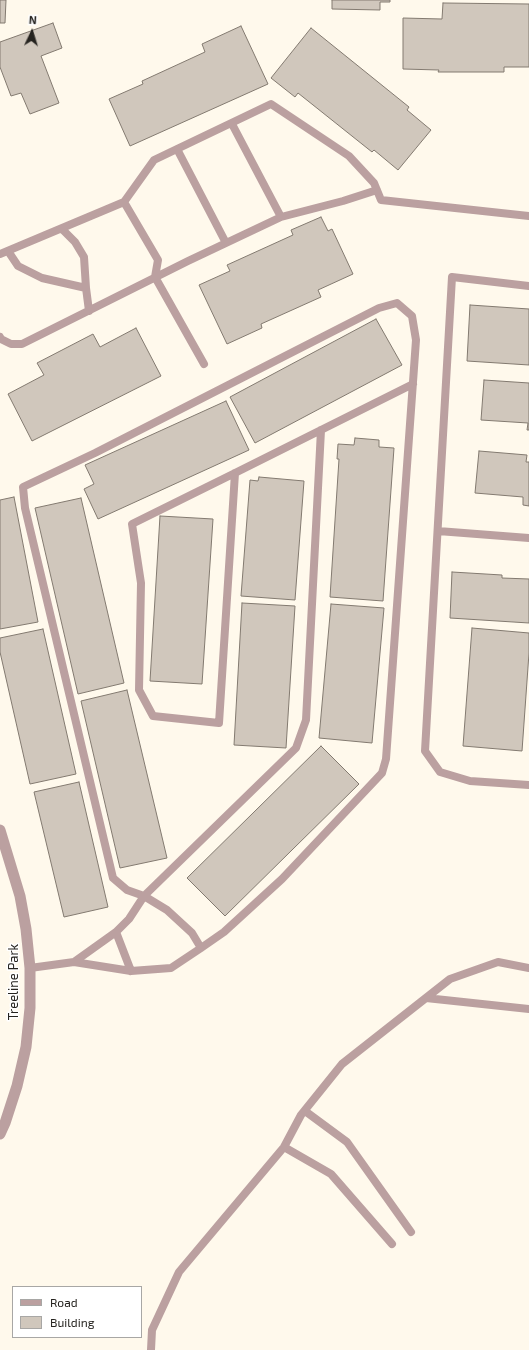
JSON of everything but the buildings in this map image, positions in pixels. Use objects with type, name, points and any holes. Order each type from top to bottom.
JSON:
[{"type":"street","name":"Treeline Park","points":[[0,830],[20,896],[26,929],[30,968],[30,1008],[26,1047],[17,1086],[0,1134]]},
{"type":"lane","points":[[86,288],[42,278],[18,266],[4,253],[124,202],[154,160],[232,124],[271,104],[349,156],[374,183],[380,200],[529,216]]},
{"type":"lane","points":[[232,124],[281,217]]},
{"type":"lane","points":[[177,150],[226,243]]},
{"type":"lane","points":[[0,337],[1,340],[11,344],[22,344],[155,277],[281,217],[343,201],[377,190]]},
{"type":"lane","points":[[124,202],[158,260],[155,277],[204,364]]},
{"type":"lane","points":[[62,229],[75,242],[84,257],[89,311]]},
{"type":"lane","points":[[529,286],[452,277],[426,752],[440,772],[470,781],[529,785]]},
{"type":"lane","points":[[30,968],[74,962],[131,971],[171,968],[201,948],[224,932],[282,879],[382,773],[386,759],[416,340],[412,316],[397,303],[379,308],[23,487],[25,508],[113,878],[127,890],[144,896],[167,910],[192,933],[201,948]]},
{"type":"lane","points":[[235,473],[219,723],[153,716],[139,690],[141,583],[132,524],[413,384]]},
{"type":"lane","points":[[74,962],[116,932],[129,919],[144,896],[296,748],[306,720],[321,430]]},
{"type":"lane","points":[[438,531],[529,538]]},
{"type":"lane","points":[[116,932],[131,971]]},
{"type":"lane","points":[[151,1350],[152,1330],[179,1272],[284,1147],[305,1111],[342,1064],[450,979],[498,962],[529,968]]},
{"type":"lane","points":[[426,998],[529,1009]]},
{"type":"lane","points":[[305,1111],[347,1142],[411,1232]]},
{"type":"lane","points":[[284,1147],[331,1174],[392,1244]]}]
